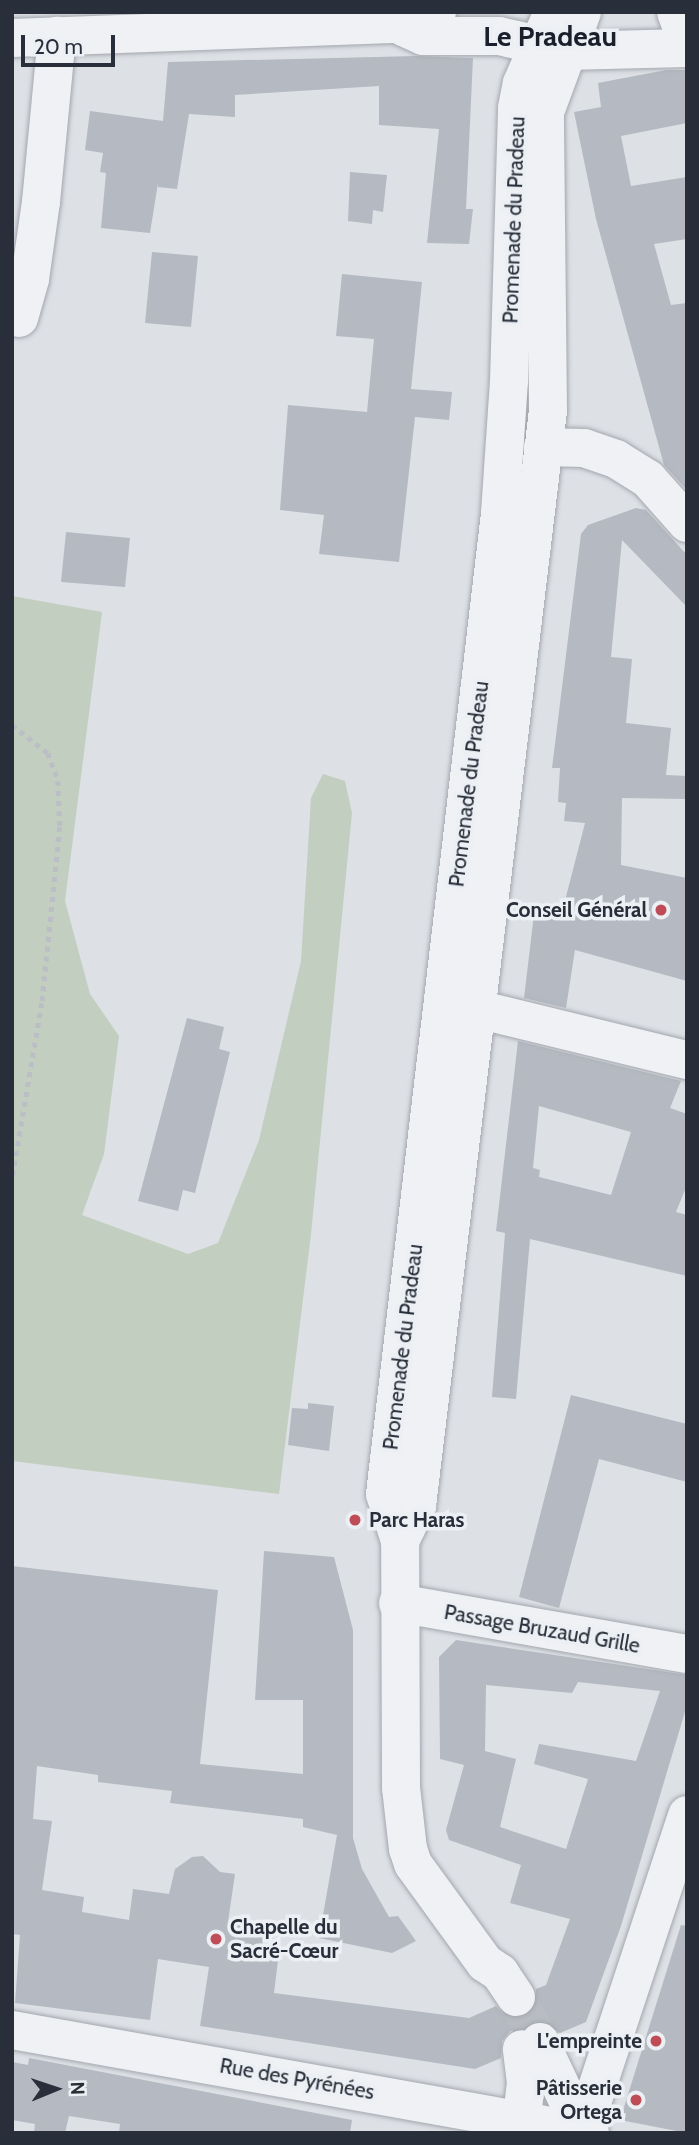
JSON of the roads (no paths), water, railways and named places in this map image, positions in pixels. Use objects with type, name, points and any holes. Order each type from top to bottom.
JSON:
[{"type":"street","points":[[398,24],[414,13],[437,12]]},
{"type":"street","points":[[451,12],[518,18],[640,49],[687,48]]},
{"type":"street","points":[[676,12],[687,42]]},
{"type":"street","points":[[12,38],[398,24],[423,36],[499,36],[560,28]]},
{"type":"street","name":"Promenade du Pradeau","points":[[400,1541],[417,1506],[548,411],[545,111],[560,28]]},
{"type":"street","name":"Promenade du Pradeau","points":[[506,2002],[500,1973],[485,1964],[413,1864],[404,1830],[398,1603],[400,1541],[385,1494],[500,513],[509,381],[517,108],[522,83],[560,28]]},
{"type":"street","points":[[19,318],[30,279],[41,202],[57,36]]},
{"type":"street","points":[[542,447],[584,448],[616,458],[648,479],[687,523]]},
{"type":"street","points":[[447,974],[457,1000],[477,1009],[687,1060]]},
{"type":"street","name":"Passage Bruzaud Grille","points":[[398,1603],[687,1654]]},
{"type":"street","points":[[585,2132],[687,1815]]},
{"type":"street","name":"Rue des Pyrénées","points":[[12,2030],[522,2125],[585,2132]]},
{"type":"street","points":[[522,2125],[531,2045],[585,2132]]},
{"type":"tunnel","points":[[516,1997],[540,2042]]},
{"type":"place","name":"Conseil Général","points":[[661,910]]},
{"type":"place","name":"Parc Haras","points":[[355,1520]]},
{"type":"place","name":"Chapelle du Sacré-Cœur","points":[[216,1939]]},
{"type":"place","name":"L'empreinte","points":[[656,2041]]},
{"type":"place","name":"Pâtisserie Ortega","points":[[636,2100]]},
{"type":"district","name":"Le Pradeau","points":[[550,36]]}]
